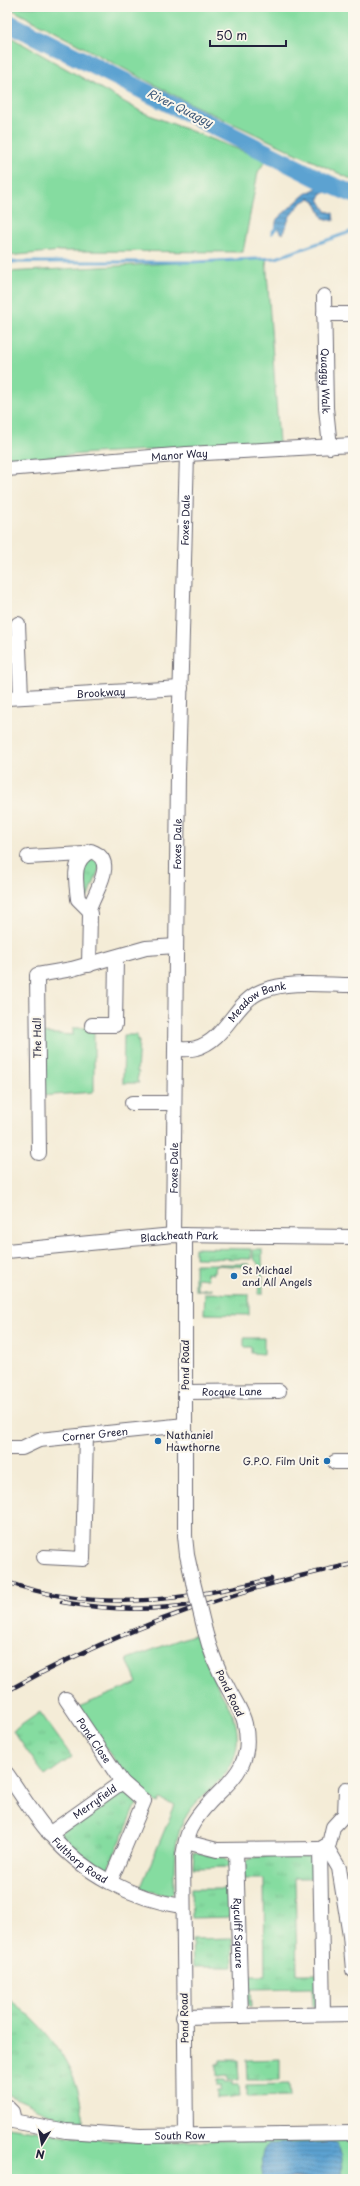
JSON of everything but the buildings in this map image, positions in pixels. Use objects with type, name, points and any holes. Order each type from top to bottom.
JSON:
[{"type":"street","name":"Quaggy Walk","points":[[324,296],[326,408],[330,447]]},
{"type":"street","points":[[324,314],[353,314]]},
{"type":"street","name":"Manor Way","points":[[7,469],[187,454],[353,445]]},
{"type":"street","name":"Foxes Dale","points":[[179,1235],[174,1103],[181,688],[187,454]]},
{"type":"street","points":[[18,624],[22,697]]},
{"type":"street","name":"Brookway","points":[[7,698],[181,688]]},
{"type":"street","points":[[28,857],[84,854],[91,851],[98,854],[104,860],[105,869],[89,910],[89,965]]},
{"type":"street","points":[[84,854],[76,866],[76,883],[78,899],[89,910]]},
{"type":"street","name":"The Hall","points":[[39,1153],[37,975],[89,965],[146,948],[176,946]]},
{"type":"street","points":[[92,1025],[114,1026],[116,957]]},
{"type":"street","name":"Meadow Bank","points":[[175,1049],[195,1049],[213,1041],[246,1002],[260,991],[279,986],[353,985]]},
{"type":"street","points":[[132,1103],[174,1103]]},
{"type":"street","name":"Blackheath Park","points":[[7,1250],[179,1235],[353,1237]]},
{"type":"street","name":"Pond Road","points":[[179,1235],[185,1392],[185,1536],[187,1555],[205,1631],[220,1672],[240,1709],[245,1724],[246,1740],[244,1759],[237,1775],[200,1813],[193,1823],[183,1856],[183,2018],[186,2136]]},
{"type":"street","name":"Rocque Lane","points":[[185,1392],[279,1391]]},
{"type":"street","name":"Corner Green","points":[[7,1448],[22,1448],[39,1440],[185,1426]]},
{"type":"street","points":[[44,1557],[83,1559],[86,1435]]},
{"type":"street","points":[[335,1462],[353,1462]]},
{"type":"street","name":"Pond Close","points":[[66,1699],[122,1782]]},
{"type":"street","name":"Fulthorp Road","points":[[7,1774],[49,1834],[78,1861],[110,1882],[149,1899],[182,1906]]},
{"type":"street","name":"Merryfield","points":[[49,1834],[122,1782],[144,1801],[110,1882]]},
{"type":"street","points":[[186,1842],[217,1850],[323,1848],[329,1844],[333,1827],[345,1814],[346,1789]]},
{"type":"street","points":[[323,1848],[339,1868],[350,1931],[353,1970]]},
{"type":"street","points":[[323,1848],[323,2014]]},
{"type":"street","name":"Ryculff Square","points":[[236,1850],[241,2016]]},
{"type":"street","points":[[183,2018],[353,2014]]},
{"type":"street","points":[[7,2107],[12,2112],[11,2121]]},
{"type":"street","name":"South Row","points":[[11,2121],[84,2133],[140,2136],[353,2133]]},
{"type":"green space","points":[[7,7],[353,7],[353,180],[189,103]]},
{"type":"green space","points":[[7,35],[142,112],[266,160],[258,172],[243,252],[61,251],[7,256]]},
{"type":"green space","points":[[266,258],[279,443],[94,453],[7,461],[7,272]]},
{"type":"green space","points":[[88,857],[101,863],[90,894],[85,900],[81,878],[85,861]]},
{"type":"green space","points":[[73,1028],[88,1028],[94,1031],[94,1092],[40,1096],[39,1033],[73,1035]]},
{"type":"green space","points":[[124,1035],[137,1035],[137,1041],[139,1041],[137,1072],[139,1072],[137,1080],[139,1083],[123,1083]]},
{"type":"green space","points":[[195,1248],[251,1249],[251,1259],[195,1258]]},
{"type":"green space","points":[[253,1249],[262,1249],[263,1294],[258,1294],[260,1270],[257,1262],[253,1258]]},
{"type":"green space","points":[[195,1264],[249,1264],[249,1267],[216,1265],[214,1267],[215,1272],[212,1271],[213,1274],[207,1273],[208,1279],[197,1278],[197,1290],[195,1290]]},
{"type":"green space","points":[[212,1288],[212,1290],[197,1290]]},
{"type":"green space","points":[[205,1293],[249,1294],[249,1315],[204,1314]]},
{"type":"green space","points":[[244,1338],[264,1338],[264,1354],[251,1353],[251,1347],[244,1347]]},
{"type":"green space","points":[[196,1634],[214,1679],[233,1716],[237,1732],[237,1748],[233,1761],[226,1772],[191,1809],[180,1828],[174,1864],[174,1892],[170,1896],[140,1889],[175,1805],[160,1799],[158,1803],[137,1791],[76,1708],[137,1683],[127,1659]]},
{"type":"green space","points":[[40,1712],[72,1757],[45,1776],[13,1731]]},
{"type":"green space","points":[[118,1792],[126,1793],[137,1804],[107,1871],[103,1872],[80,1857],[60,1835],[61,1832]]},
{"type":"green space","points":[[194,1852],[225,1858],[232,1864],[233,1867],[193,1868]]},
{"type":"green space","points":[[285,1855],[307,1856],[312,1860],[315,1868],[315,1878],[295,1878],[297,1974],[318,1974],[316,2006],[313,2007],[312,1988],[250,1989],[251,2008],[248,2006],[246,1976],[265,1976],[264,1879],[244,1879],[245,1863],[250,1858],[257,1857]]},
{"type":"green space","points":[[191,1889],[231,1889],[232,1917],[192,1918]]},
{"type":"green space","points":[[232,1938],[233,1967],[193,1967],[192,1939]]},
{"type":"green space","points":[[7,1998],[33,2019],[55,2044],[64,2058],[72,2073],[77,2089],[83,2114],[82,2123],[66,2121],[7,2094]]},
{"type":"green space","points":[[280,2059],[280,2080],[247,2080],[246,2060]]},
{"type":"green space","points":[[220,2060],[238,2060],[239,2081],[228,2079],[228,2075],[217,2076],[217,2064],[220,2064]]},
{"type":"green space","points":[[217,2080],[225,2080],[225,2082],[232,2082],[232,2085],[239,2085],[240,2097],[217,2098],[217,2091],[221,2091],[221,2086],[217,2086]]},
{"type":"green space","points":[[289,2084],[290,2096],[247,2097],[247,2085]]},
{"type":"green space","points":[[7,2127],[89,2139],[147,2142],[353,2138],[353,2179],[7,2179]]},
{"type":"water","points":[[319,179],[333,186],[328,192],[321,194],[319,199],[326,211],[333,213],[334,221],[323,218],[315,201],[310,198],[301,203],[290,216],[283,234],[277,228],[277,219],[305,194],[319,187]]},
{"type":"water","points":[[333,2142],[339,2147],[342,2158],[341,2179],[263,2179],[262,2155],[263,2151],[269,2144]]},
{"type":"waterway","name":"River Quaggy","points":[[7,22],[329,184],[353,194]]},
{"type":"waterway","points":[[272,233],[278,225]]},
{"type":"waterway","points":[[7,262],[195,262],[276,258],[353,231]]},
{"type":"railway","points":[[7,1691],[89,1650],[132,1631],[175,1615],[263,1586],[353,1564]]},
{"type":"railway","points":[[7,1582],[39,1592],[72,1598],[139,1600],[172,1598],[205,1593],[271,1579]]},
{"type":"railway","points":[[62,1602],[95,1607],[129,1609],[162,1608],[196,1604]]},
{"type":"place","name":"St Michael and All Angels","points":[[234,1276]]},
{"type":"place","name":"Nathaniel Hawthorne","points":[[158,1441]]},
{"type":"place","name":"G.P.O. Film Unit","points":[[327,1461]]}]
